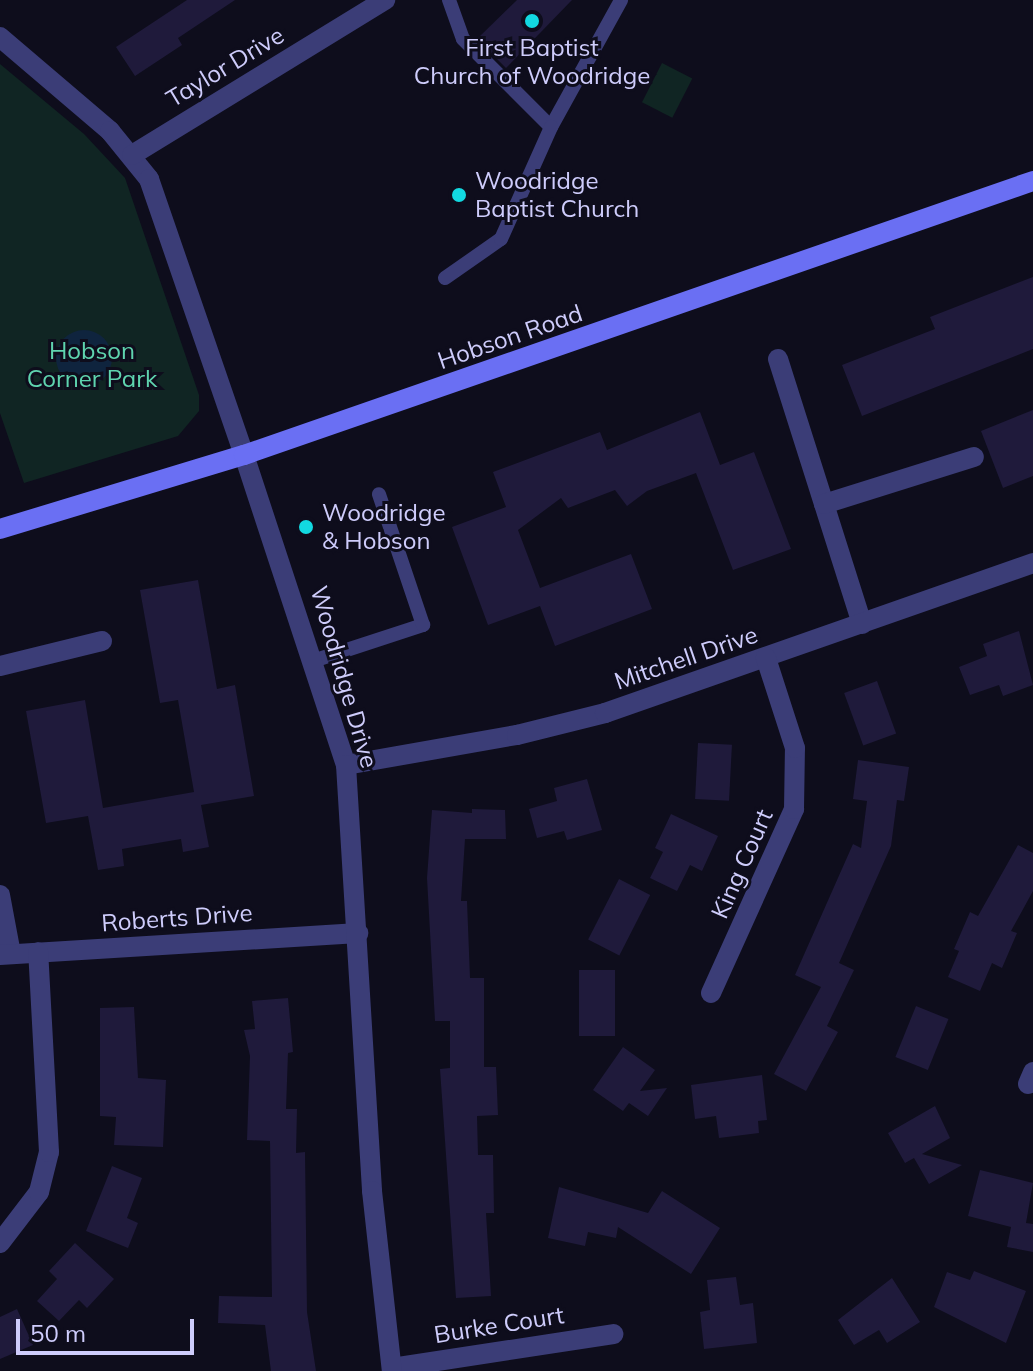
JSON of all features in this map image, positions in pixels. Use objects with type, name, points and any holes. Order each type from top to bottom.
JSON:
[{"type":"main road","name":"Hobson Road","points":[[0,529],[244,455],[1033,181]]},
{"type":"street","name":"Taylor Drive","points":[[132,155],[385,0]]},
{"type":"street","name":"Woodridge Drive","points":[[0,37],[132,155],[166,217],[244,455],[316,660],[346,765],[372,1191],[392,1370]]},
{"type":"street","points":[[778,359],[862,624]]},
{"type":"street","points":[[824,504],[974,457]]},
{"type":"street","name":"Mitchell Drive","points":[[346,765],[517,735],[605,713],[1033,563]]},
{"type":"street","points":[[0,666],[102,641]]},
{"type":"street","name":"King Court","points":[[711,993],[794,809],[795,748],[766,658]]},
{"type":"street","points":[[0,895],[6,954]]},
{"type":"street","name":"Roberts Drive","points":[[6,954],[358,933]]},
{"type":"street","points":[[0,1243],[39,1192],[49,1152],[38,952]]},
{"type":"street","name":"Burke Court","points":[[392,1370],[613,1334]]},
{"type":"lane","points":[[445,278],[501,239],[551,127],[621,0]]},
{"type":"lane","points":[[455,2],[463,39],[551,127]]},
{"type":"lane","points":[[316,660],[423,625],[379,494]]},
{"type":"green space","points":[[662,63],[692,78],[672,118],[642,102]]},
{"type":"green space","name":"Hobson Corner Park","points":[[0,64],[84,134],[125,178],[199,395],[199,411],[178,436],[24,483],[0,413]]},
{"type":"water","points":[[84,330],[104,338],[112,358],[104,378],[84,386],[64,378],[56,358],[64,338]]},
{"type":"building","points":[[187,0],[235,0],[178,38],[182,45],[135,76],[116,47]]},
{"type":"building","name":"First Baptist Church of Woodridge","points":[[517,0],[572,0],[506,68],[477,39]]},
{"type":"building","points":[[1033,277],[1033,349],[862,416],[842,365],[935,329],[930,317]]},
{"type":"building","points":[[1033,410],[1033,476],[1003,488],[981,431]]},
{"type":"building","points":[[700,412],[720,465],[754,452],[791,549],[733,570],[696,473],[647,491],[627,506],[615,490],[568,508],[561,498],[518,530],[540,588],[631,554],[652,609],[555,646],[540,606],[488,625],[452,527],[506,507],[493,472],[600,432],[607,450]]},
{"type":"building","points":[[198,580],[217,689],[235,685],[254,796],[201,805],[209,847],[183,852],[181,839],[122,849],[124,866],[98,870],[88,816],[46,823],[26,711],[85,700],[103,808],[194,792],[178,700],[160,703],[140,590]]},
{"type":"building","points":[[1019,631],[1033,685],[1003,696],[999,685],[970,695],[959,667],[987,656],[983,644]]},
{"type":"building","points":[[877,681],[896,734],[863,746],[844,693]]},
{"type":"building","points":[[698,743],[732,745],[729,801],[695,799]]},
{"type":"building","points":[[858,760],[909,767],[904,801],[897,800],[891,846],[839,963],[854,970],[827,1026],[838,1032],[806,1091],[774,1074],[821,987],[795,975],[853,844],[861,848],[867,801],[853,799]]},
{"type":"building","points":[[587,779],[602,830],[567,840],[564,831],[537,838],[529,809],[557,801],[554,788]]},
{"type":"building","points":[[472,809],[505,810],[506,839],[465,839],[461,901],[467,901],[470,978],[484,978],[484,1067],[496,1067],[498,1115],[477,1116],[478,1155],[493,1155],[494,1213],[486,1213],[491,1296],[456,1298],[440,1069],[450,1068],[450,1021],[435,1021],[427,878],[432,810],[472,813]]},
{"type":"building","points":[[671,814],[718,836],[702,871],[690,865],[677,891],[650,878],[663,852],[655,848]]},
{"type":"building","points":[[1018,845],[1033,853],[1033,891],[1011,931],[1017,933],[1002,968],[992,963],[980,991],[948,977],[959,951],[954,949],[970,912],[978,916]]},
{"type":"building","points":[[619,879],[650,895],[619,955],[588,940]]},
{"type":"building","points":[[579,970],[615,970],[615,1036],[579,1036]]},
{"type":"building","points":[[288,998],[293,1052],[288,1053],[286,1109],[297,1109],[296,1153],[305,1152],[307,1312],[316,1371],[271,1371],[265,1325],[218,1323],[219,1296],[272,1297],[270,1141],[247,1140],[250,1056],[244,1030],[255,1029],[252,1001]]},
{"type":"building","points":[[916,1006],[948,1019],[928,1070],[895,1057]]},
{"type":"building","points":[[134,1007],[138,1078],[166,1080],[163,1147],[114,1145],[116,1117],[100,1116],[100,1008]]},
{"type":"building","points":[[623,1047],[655,1070],[640,1091],[667,1088],[648,1116],[629,1103],[623,1111],[593,1090]]},
{"type":"building","points":[[762,1075],[767,1120],[758,1121],[759,1133],[719,1138],[716,1116],[695,1119],[691,1085]]},
{"type":"building","points":[[935,1106],[950,1138],[922,1154],[962,1165],[929,1184],[914,1158],[905,1163],[888,1133]]},
{"type":"building","points":[[112,1166],[142,1178],[127,1218],[138,1223],[128,1248],[86,1231]]},
{"type":"building","points":[[980,1170],[1033,1183],[1026,1223],[1033,1224],[1033,1252],[1007,1247],[1011,1227],[968,1216]]},
{"type":"building","points":[[559,1187],[648,1213],[662,1191],[720,1228],[691,1274],[618,1227],[616,1238],[588,1232],[585,1246],[548,1238]]},
{"type":"building","points":[[75,1243],[114,1279],[87,1308],[79,1300],[59,1321],[37,1301],[57,1279],[49,1271]]},
{"type":"building","points":[[974,1271],[1026,1291],[1006,1343],[934,1307],[947,1272],[970,1280]]},
{"type":"building","points":[[736,1277],[740,1305],[753,1303],[757,1343],[704,1349],[700,1312],[710,1310],[707,1280]]},
{"type":"building","points":[[892,1278],[920,1322],[887,1343],[879,1330],[854,1345],[838,1320]]},
{"type":"building","points":[[17,1309],[33,1345],[0,1359],[0,1317]]},
{"type":"place","name":"First Baptist Church of Woodridge","points":[[532,21]]},
{"type":"place","name":"Woodridge Baptist Church","points":[[459,195]]},
{"type":"place","name":"Woodridge & Hobson","points":[[306,527]]}]
